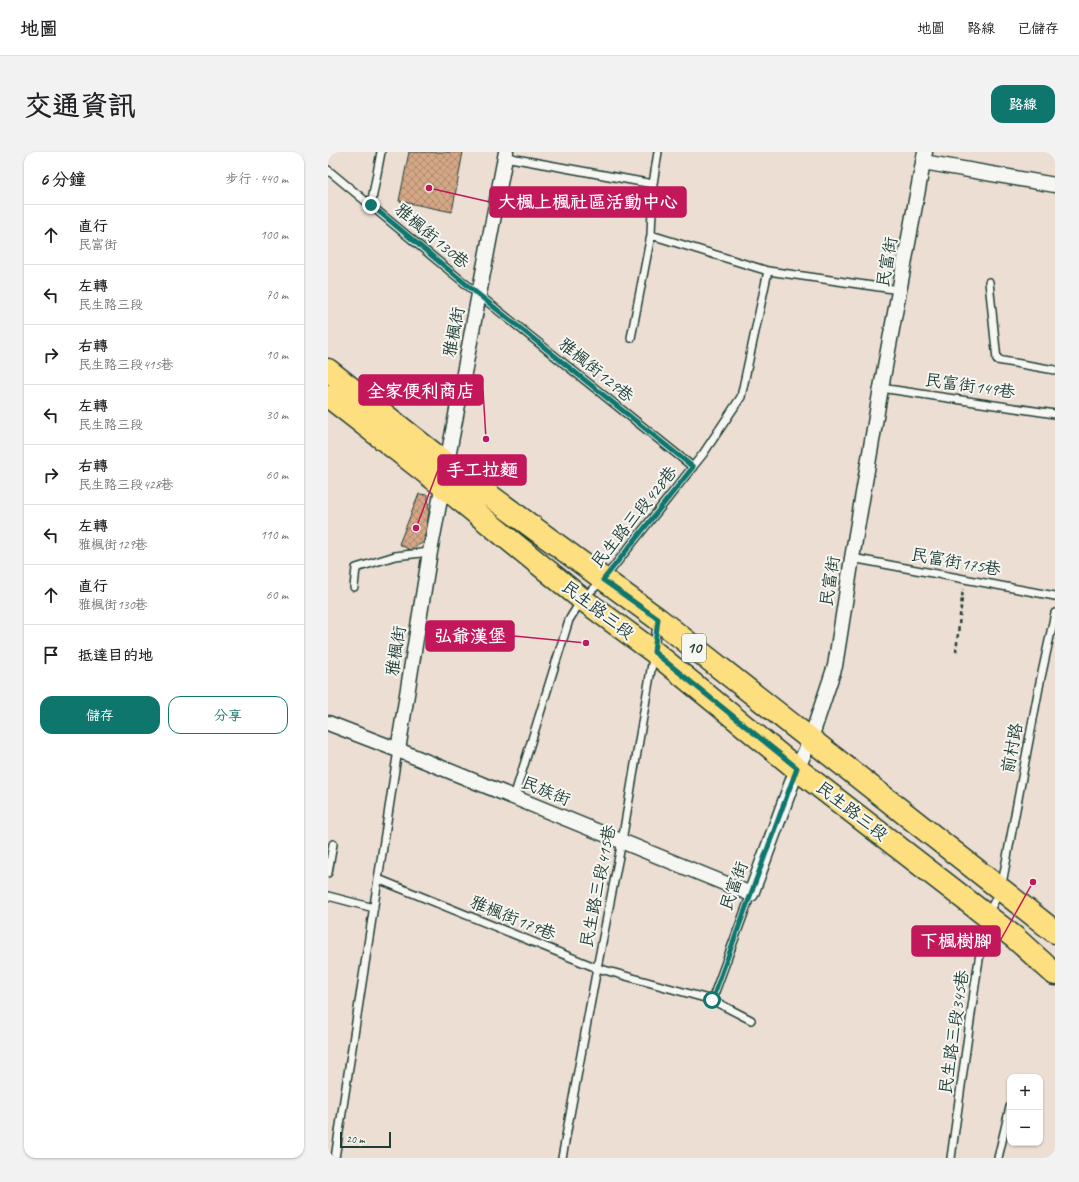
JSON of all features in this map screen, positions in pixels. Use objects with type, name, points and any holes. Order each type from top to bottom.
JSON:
[{"type":"main road","name":"民生路三段","points":[[328,370],[448,465],[658,619],[810,741],[1055,932]]},
{"type":"main road","name":"民生路三段","points":[[328,396],[443,486],[582,599],[654,652],[797,768],[986,917],[1014,937],[1055,974]]},
{"type":"street","name":"雅楓街","points":[[398,750],[430,552],[448,465],[506,154]]},
{"type":"street","points":[[924,157],[1055,186]]},
{"type":"street","name":"民富街","points":[[751,894],[797,768],[810,741],[835,666],[881,388],[924,157]]},
{"type":"street","name":"民族街","points":[[328,723],[398,750],[751,894]]},
{"type":"lane","points":[[371,205],[381,152]]},
{"type":"lane","points":[[631,338],[651,235],[653,184],[658,152]]},
{"type":"lane","points":[[506,154],[653,184]]},
{"type":"lane","name":"雅楓街130巷","points":[[328,170],[479,295]]},
{"type":"lane","points":[[651,235],[768,271],[900,290]]},
{"type":"lane","name":"民生路三段428巷","points":[[514,797],[569,620],[582,599],[603,580],[693,467],[741,397],[768,271]]},
{"type":"lane","points":[[989,282],[997,360],[1055,370]]},
{"type":"lane","name":"雅楓街129巷","points":[[479,295],[693,467]]},
{"type":"lane","name":"民富街149巷","points":[[881,388],[1055,414]]},
{"type":"lane","points":[[354,587],[356,568],[396,556],[430,552]]},
{"type":"lane","name":"民富街175巷","points":[[852,558],[1055,596]]},
{"type":"lane","name":"前村路","points":[[1001,889],[1040,682],[1055,613]]},
{"type":"lane","name":"民生路三段415巷","points":[[562,1158],[622,841],[654,652],[658,619]]},
{"type":"lane","name":"雅楓街","points":[[335,1158],[398,750]]},
{"type":"lane","points":[[328,873],[333,844]]},
{"type":"lane","name":"雅楓街179巷","points":[[378,878],[597,968],[712,1000],[751,1020]]},
{"type":"lane","name":"民生路三段345巷","points":[[951,1158],[986,917],[1001,889]]},
{"type":"lane","name":"民富街","points":[[712,1000],[751,894]]},
{"type":"lane","points":[[328,896],[374,908]]},
{"type":"lane","points":[[998,1158],[1009,1110]]},
{"type":"path","points":[[956,652],[964,579]]},
{"type":"building","points":[[409,152],[463,152],[452,212],[399,201]]},
{"type":"building","points":[[419,494],[428,495],[429,514],[424,542],[410,550],[399,544]]},
{"type":"place","name":"大楓上楓社區活動中心","points":[[429,188]]},
{"type":"place","name":"全家便利商店","points":[[486,439]]},
{"type":"place","name":"手工拉麵","points":[[416,528]]},
{"type":"place","name":"弘爺漢堡","points":[[586,643]]},
{"type":"place","name":"下楓樹腳","points":[[1033,882]]},
{"type":"route","points":[[371,205],[479,295],[693,467],[603,580],[658,619],[654,652],[797,768],[712,1000]]}]
